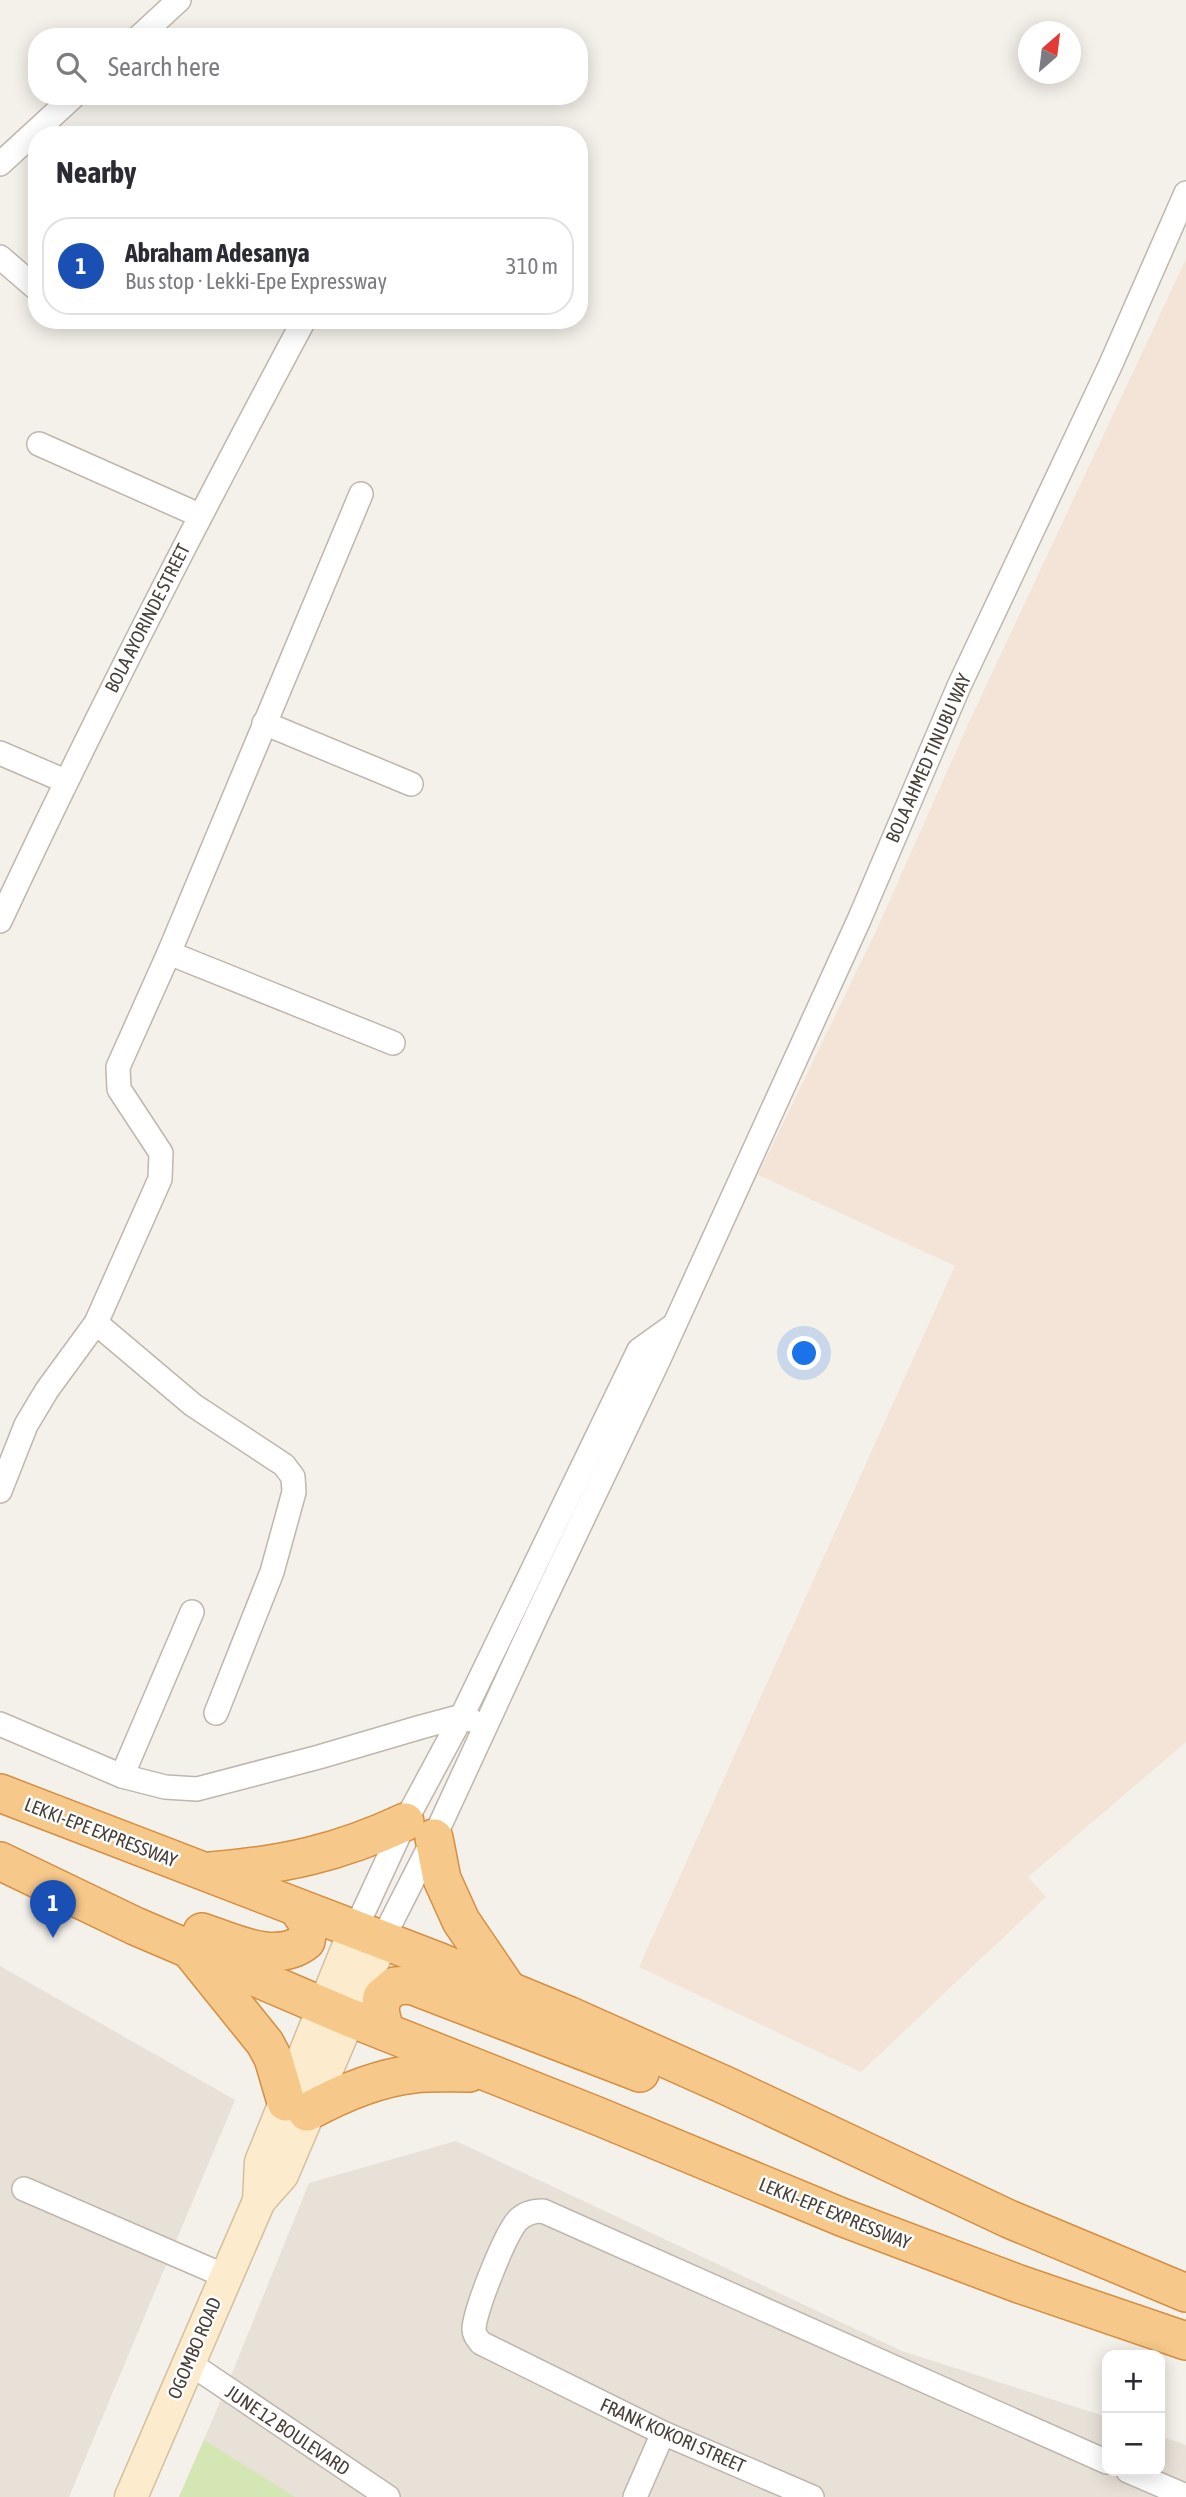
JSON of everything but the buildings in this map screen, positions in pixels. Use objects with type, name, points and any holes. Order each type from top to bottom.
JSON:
[{"type":"highway","name":"LEKKI-EPE EXPRESSWAY","points":[[0,1793],[568,2015],[782,2112]]},
{"type":"highway","points":[[203,1872],[318,1856],[365,1841],[419,1830],[461,1921],[509,1991]]},
{"type":"highway","points":[[3,1859],[9,1851],[194,1929],[274,1952],[290,1951],[306,1941],[309,1925],[298,1909]]},
{"type":"highway","name":"LEKKI-EPE EXPRESSWAY","points":[[3,1859],[135,1926],[336,2012],[844,2218],[1019,2284],[1186,2341]]},
{"type":"highway","points":[[189,1949],[265,2043],[296,2107],[326,2102],[385,2079],[416,2073],[488,2073]]},
{"type":"highway","points":[[385,2031],[380,2011],[382,1997],[395,1986],[411,1985],[647,2076],[782,2112],[1009,2220],[1186,2293]]},
{"type":"main road","name":"OGOMBO ROAD","points":[[131,2497],[225,2276],[260,2201],[261,2162],[296,2107],[369,1935]]},
{"type":"street","points":[[149,28],[179,0]]},
{"type":"street","points":[[41,126],[64,105]]},
{"type":"street","points":[[0,164],[28,138]]},
{"type":"street","name":"BOLA AHMED TINUBU WAY","points":[[419,1830],[485,1726],[674,1325],[859,919],[959,686],[1110,366],[1186,193]]},
{"type":"street","points":[[0,257],[28,281]]},
{"type":"street","name":"BOLA AYORINDE STREET","points":[[0,921],[65,781],[199,515],[299,329]]},
{"type":"street","points":[[39,444],[199,515]]},
{"type":"street","points":[[0,1491],[26,1424],[47,1390],[96,1323],[160,1179],[161,1153],[119,1089],[118,1067],[169,953],[361,494]]},
{"type":"street","points":[[264,723],[411,784]]},
{"type":"street","points":[[0,753],[65,781]]},
{"type":"street","points":[[169,953],[393,1043]]},
{"type":"street","points":[[96,1323],[193,1405],[284,1465],[293,1477],[294,1492],[272,1572],[216,1713]]},
{"type":"street","points":[[369,1935],[419,1830],[462,1716],[639,1350],[674,1325]]},
{"type":"street","points":[[121,1776],[192,1612]]},
{"type":"street","points":[[0,1724],[121,1776],[165,1787],[197,1788],[462,1716],[485,1726]]},
{"type":"street","points":[[369,1935],[419,1830]]},
{"type":"street","points":[[24,2189],[225,2276]]},
{"type":"street","name":"FRANK KOKORI STREET","points":[[812,2497],[663,2433],[481,2343],[475,2336],[474,2327],[489,2279],[513,2227],[528,2214],[543,2211],[1102,2460]]},
{"type":"street","name":"JUNE 12 BOULEVARD","points":[[188,2362],[388,2497]]},
{"type":"street","points":[[635,2497],[663,2433]]},
{"type":"street","points":[[1140,2476],[1186,2496]]},
{"type":"shaded area","points":[[1186,259],[1186,1742],[1028,1877],[1046,1897],[861,2072],[639,1967],[955,1266],[758,1175],[877,929],[970,720]]},
{"type":"shaded area","points":[[0,1966],[235,2100],[69,2497],[0,2497]]},
{"type":"shaded area","points":[[456,2141],[902,2351],[1102,2415],[1102,2476],[1165,2476],[1165,2438],[1186,2445],[1186,2497],[179,2497],[309,2183]]},
{"type":"green space","points":[[204,2440],[295,2497],[179,2497]]},
{"type":"place","name":"Abraham Adesanya","points":[[53,1938]]}]
